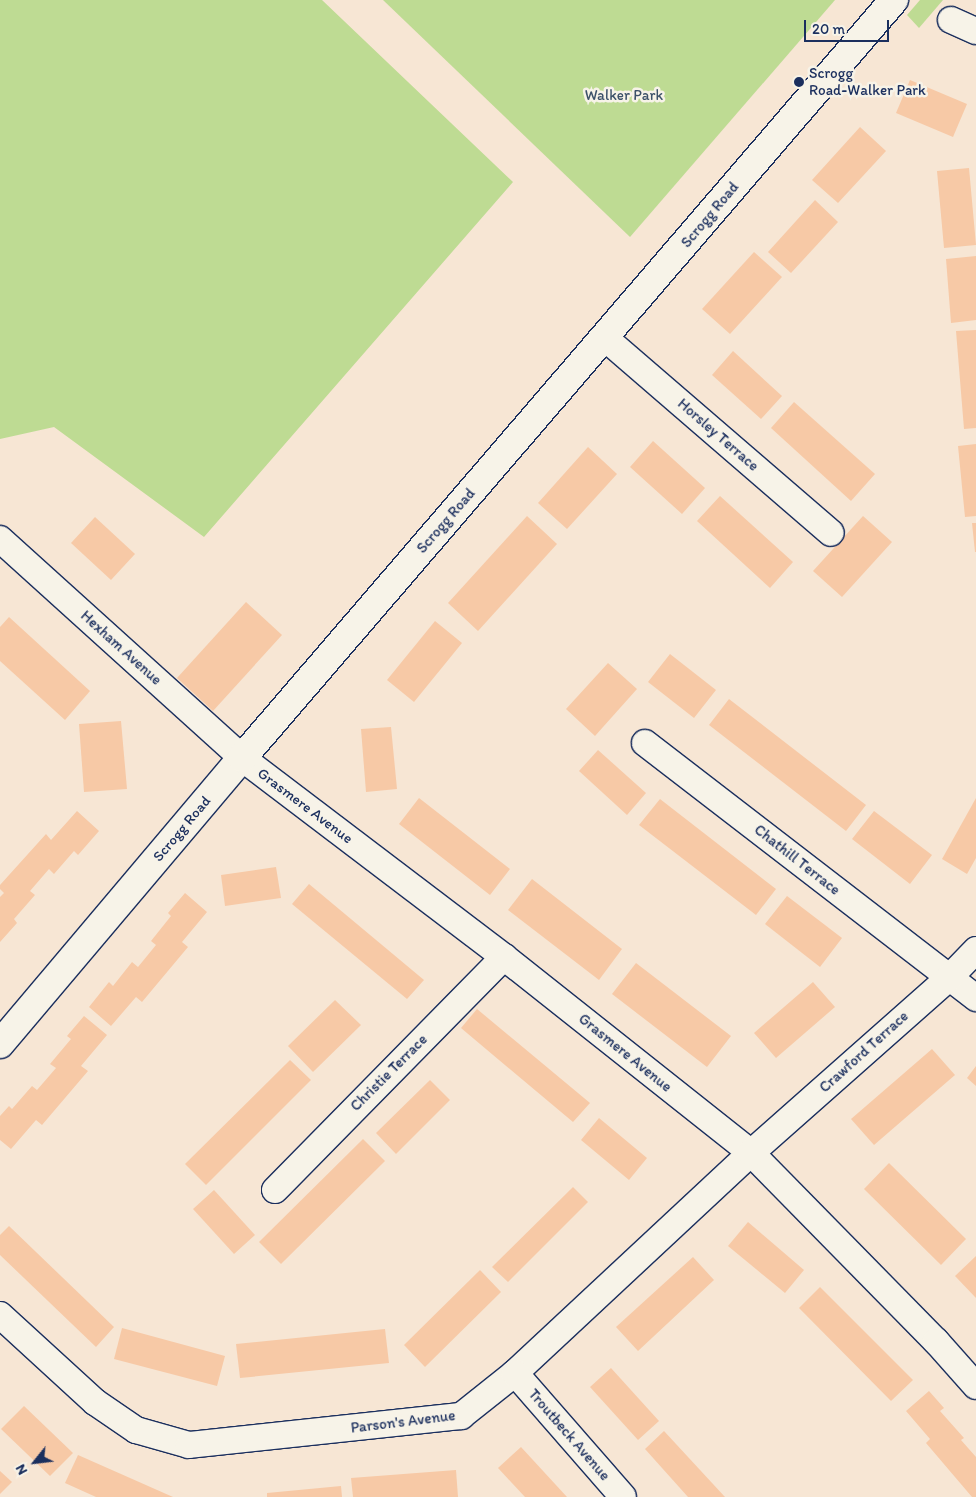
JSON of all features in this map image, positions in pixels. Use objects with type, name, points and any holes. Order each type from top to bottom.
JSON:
[{"type":"street","name":"Scrogg Road","points":[[0,1044],[242,758],[894,0]]},
{"type":"street","points":[[950,20],[976,31]]},
{"type":"street","name":"Horsley Terrace","points":[[605,338],[831,533]]},
{"type":"street","name":"Hexham Avenue","points":[[0,539],[242,758]]},
{"type":"street","name":"Chathill Terrace","points":[[645,742],[976,998]]},
{"type":"street","name":"Grasmere Avenue","points":[[242,758],[504,957],[751,1153],[936,1341],[976,1386]]},
{"type":"street","name":"Crawford Terrace","points":[[751,1153],[948,978],[976,950]]},
{"type":"street","name":"Christie Terrace","points":[[275,1190],[504,957]]},
{"type":"street","name":"Parson's Avenue","points":[[0,1315],[95,1402],[136,1430],[190,1445],[461,1416],[515,1373],[751,1153]]},
{"type":"street","name":"Troutbeck Avenue","points":[[515,1373],[623,1497]]},
{"type":"green space","points":[[0,0],[322,0],[513,182],[204,537],[54,427],[0,439]]},
{"type":"green space","name":"Walker Park","points":[[383,0],[835,0],[630,237]]},
{"type":"green space","points":[[920,0],[943,0],[919,28],[907,15]]},
{"type":"building","points":[[910,80],[967,104],[953,137],[896,113]]},
{"type":"building","points":[[860,127],[886,151],[838,203],[812,180]]},
{"type":"building","points":[[969,168],[976,245],[944,248],[937,171]]},
{"type":"building","points":[[815,200],[838,222],[791,273],[768,252]]},
{"type":"building","points":[[754,252],[782,277],[730,334],[702,309]]},
{"type":"building","points":[[976,256],[976,320],[951,323],[946,259]]},
{"type":"building","points":[[976,330],[976,428],[964,429],[956,331]]},
{"type":"building","points":[[733,351],[782,396],[761,419],[712,375]]},
{"type":"building","points":[[794,402],[875,474],[851,501],[771,428]]},
{"type":"building","points":[[653,441],[705,488],[682,514],[630,467]]},
{"type":"building","points":[[976,444],[976,516],[965,517],[958,446]]},
{"type":"building","points":[[588,447],[617,474],[567,529],[538,503]]},
{"type":"building","points":[[720,496],[793,562],[770,588],[697,521]]},
{"type":"building","points":[[527,516],[557,544],[478,631],[448,603]]},
{"type":"building","points":[[863,516],[892,542],[842,597],[813,571]]},
{"type":"building","points":[[95,517],[135,554],[111,580],[71,543]]},
{"type":"building","points":[[972,523],[976,523],[976,552],[975,552]]},
{"type":"building","points":[[246,602],[282,635],[213,711],[177,678]]},
{"type":"building","points":[[9,617],[90,691],[65,720],[0,661],[0,627]]},
{"type":"building","points":[[435,621],[462,643],[414,702],[387,680]]},
{"type":"building","points":[[670,654],[716,690],[694,718],[648,682]]},
{"type":"building","points":[[608,663],[637,689],[595,736],[566,709]]},
{"type":"building","points":[[729,699],[866,805],[846,831],[709,725]]},
{"type":"building","points":[[121,721],[127,789],[84,792],[79,724]]},
{"type":"building","points":[[391,727],[397,789],[366,792],[361,729]]},
{"type":"building","points":[[598,750],[646,793],[627,815],[579,771]]},
{"type":"building","points":[[419,798],[510,869],[490,895],[399,824]]},
{"type":"building","points":[[976,798],[976,858],[967,874],[942,859]]},
{"type":"building","points":[[660,799],[776,889],[756,915],[639,825]]},
{"type":"building","points":[[77,811],[99,831],[78,855],[74,851],[54,874],[49,869],[30,891],[35,895],[14,919],[17,923],[0,942],[0,897],[4,893],[0,889],[0,885],[46,834],[51,840]]},
{"type":"building","points":[[874,811],[932,855],[910,884],[852,839]]},
{"type":"building","points":[[276,867],[281,898],[225,906],[221,875]]},
{"type":"building","points":[[532,879],[622,949],[599,980],[508,910]]},
{"type":"building","points":[[309,884],[424,980],[407,999],[292,904]]},
{"type":"building","points":[[185,893],[207,912],[182,942],[188,947],[142,1002],[136,997],[111,1026],[89,1007],[109,982],[113,986],[132,962],[138,967],[156,945],[151,941],[171,916],[168,913]]},
{"type":"building","points":[[787,896],[842,938],[820,967],[765,924]]},
{"type":"building","points":[[636,963],[731,1036],[707,1067],[612,994]]},
{"type":"building","points":[[813,982],[835,1007],[776,1058],[754,1033]]},
{"type":"building","points":[[335,1000],[361,1025],[313,1072],[288,1046]]},
{"type":"building","points":[[477,1009],[590,1103],[573,1122],[461,1028]]},
{"type":"building","points":[[84,1016],[107,1035],[81,1066],[88,1071],[42,1125],[36,1120],[11,1149],[0,1140],[0,1116],[9,1106],[12,1109],[32,1086],[37,1090],[56,1068],[50,1064],[71,1039],[67,1036]]},
{"type":"building","points":[[932,1049],[955,1075],[874,1145],[851,1119]]},
{"type":"building","points":[[290,1060],[311,1080],[206,1185],[185,1164]]},
{"type":"building","points":[[976,1066],[976,1086],[967,1078]]},
{"type":"building","points":[[430,1080],[450,1100],[396,1154],[376,1133]]},
{"type":"building","points":[[599,1118],[647,1158],[629,1180],[581,1140]]},
{"type":"building","points":[[363,1139],[385,1161],[281,1264],[259,1242]]},
{"type":"building","points":[[889,1163],[966,1239],[941,1265],[864,1189]]},
{"type":"building","points":[[573,1187],[588,1202],[508,1282],[492,1267]]},
{"type":"building","points":[[214,1190],[255,1235],[234,1254],[193,1209]]},
{"type":"building","points":[[748,1222],[804,1270],[785,1293],[728,1246]]},
{"type":"building","points":[[9,1226],[114,1327],[96,1347],[0,1255],[0,1235]]},
{"type":"building","points":[[976,1256],[976,1298],[955,1276]]},
{"type":"building","points":[[693,1257],[714,1280],[638,1351],[616,1327]]},
{"type":"building","points":[[480,1270],[501,1292],[425,1367],[404,1345]]},
{"type":"building","points":[[820,1287],[913,1380],[891,1401],[799,1308]]},
{"type":"building","points":[[122,1328],[225,1356],[217,1386],[114,1359]]},
{"type":"building","points":[[385,1329],[389,1363],[240,1378],[236,1344]]},
{"type":"building","points":[[611,1368],[659,1421],[638,1440],[590,1387]]},
{"type":"building","points":[[929,1391],[944,1408],[940,1411],[964,1438],[961,1440],[976,1457],[976,1497],[972,1497],[926,1443],[930,1439],[906,1411]]},
{"type":"building","points":[[24,1406],[73,1453],[50,1476],[1,1429]]},
{"type":"building","points":[[664,1431],[725,1497],[688,1497],[645,1449]]},
{"type":"building","points":[[521,1447],[567,1497],[525,1497],[498,1468]]},
{"type":"building","points":[[78,1455],[173,1497],[96,1497],[65,1483]]},
{"type":"building","points":[[456,1470],[458,1497],[353,1497],[351,1478]]},
{"type":"building","points":[[0,1471],[12,1482],[0,1494]]},
{"type":"building","points":[[341,1486],[342,1497],[267,1497],[267,1493]]},
{"type":"place","name":"Scrogg Road-Walker Park","points":[[799,82]]}]
